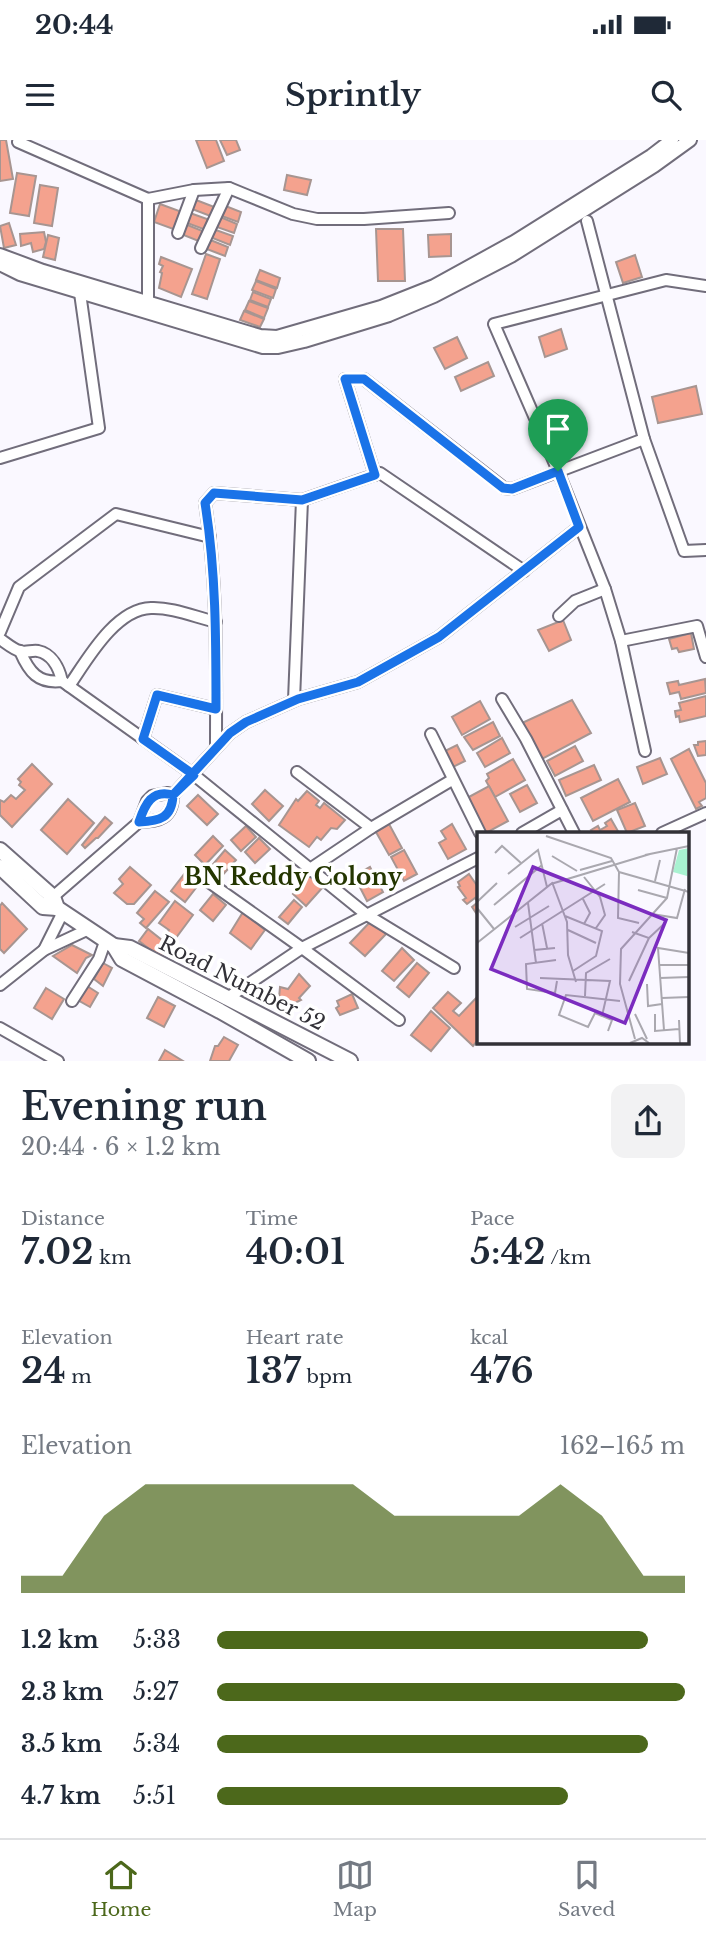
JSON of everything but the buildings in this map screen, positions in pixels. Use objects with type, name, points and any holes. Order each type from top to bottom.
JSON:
[{"type":"main road","name":"Road Number 52","points":[[0,850],[54,906]]},
{"type":"main road","name":"Road Number 52","points":[[0,867],[110,943],[122,959],[308,1061]]},
{"type":"main road","name":"Road Number 52","points":[[110,943],[130,948],[350,1061]]},
{"type":"street","points":[[0,264],[20,274],[80,293],[268,337],[381,307],[434,286],[489,257],[634,167],[672,140]]},
{"type":"street","points":[[0,255],[148,309],[270,347],[304,341],[388,315],[434,296],[511,256],[654,166],[690,140]]},
{"type":"street","points":[[18,142],[148,199],[194,190],[229,188],[293,214],[317,219],[364,219],[449,213]]},
{"type":"street","points":[[201,248],[229,188]]},
{"type":"street","points":[[178,233],[194,190]]},
{"type":"street","points":[[148,199],[148,309]]},
{"type":"street","points":[[587,221],[644,439],[684,551],[706,550]]},
{"type":"street","points":[[645,751],[621,640],[605,589],[558,471],[494,324],[666,280],[706,286]]},
{"type":"street","points":[[0,458],[99,428],[80,293]]},
{"type":"street","points":[[375,475],[345,379],[364,379],[503,488],[512,489],[644,439]]},
{"type":"street","points":[[216,747],[216,622],[205,503],[214,493],[302,500],[380,473],[524,571]]},
{"type":"street","points":[[294,700],[302,500]]},
{"type":"street","points":[[0,632],[19,587],[116,514],[210,537]]},
{"type":"street","points":[[139,822],[160,820],[168,815],[173,805],[173,795],[230,733],[246,722],[294,700],[358,682],[439,637],[579,527]]},
{"type":"street","points":[[559,616],[575,601],[605,589]]},
{"type":"street","points":[[66,683],[108,630],[137,611],[160,608],[216,622]]},
{"type":"street","points":[[621,640],[697,626],[706,657]]},
{"type":"street","points":[[0,639],[20,651],[34,676],[45,681],[66,683]]},
{"type":"street","points":[[20,651],[45,653],[66,683],[194,775],[366,915],[454,968]]},
{"type":"street","points":[[143,739],[157,695],[216,709]]},
{"type":"street","points":[[502,699],[526,739],[573,832]]},
{"type":"street","points":[[430,734],[479,832]]},
{"type":"street","points":[[297,772],[371,828]]},
{"type":"street","points":[[310,869],[371,828],[452,780]]},
{"type":"street","points":[[44,950],[54,906],[139,822],[152,796],[168,793],[173,795]]},
{"type":"street","points":[[525,832],[562,810]]},
{"type":"street","points":[[666,832],[706,813]]},
{"type":"street","points":[[226,999],[302,948],[477,859]]},
{"type":"street","points":[[192,870],[398,1020]]},
{"type":"street","points":[[0,985],[44,950],[89,929]]},
{"type":"street","points":[[72,1001],[110,943]]},
{"type":"street","points":[[0,1028],[58,1061]]},
{"type":"district","name":"BN Reddy Colony","points":[[293,877]]},
{"type":"route","points":[[558,471],[512,489],[503,488],[364,379],[345,379],[375,475],[302,500],[214,493],[205,503],[216,622],[216,709],[157,695],[143,739],[194,775],[173,795],[173,805],[168,815],[160,820],[139,822],[152,796],[168,793],[173,795],[194,775],[230,733],[246,722],[298,699],[358,682],[439,637],[579,527],[558,471]]}]
